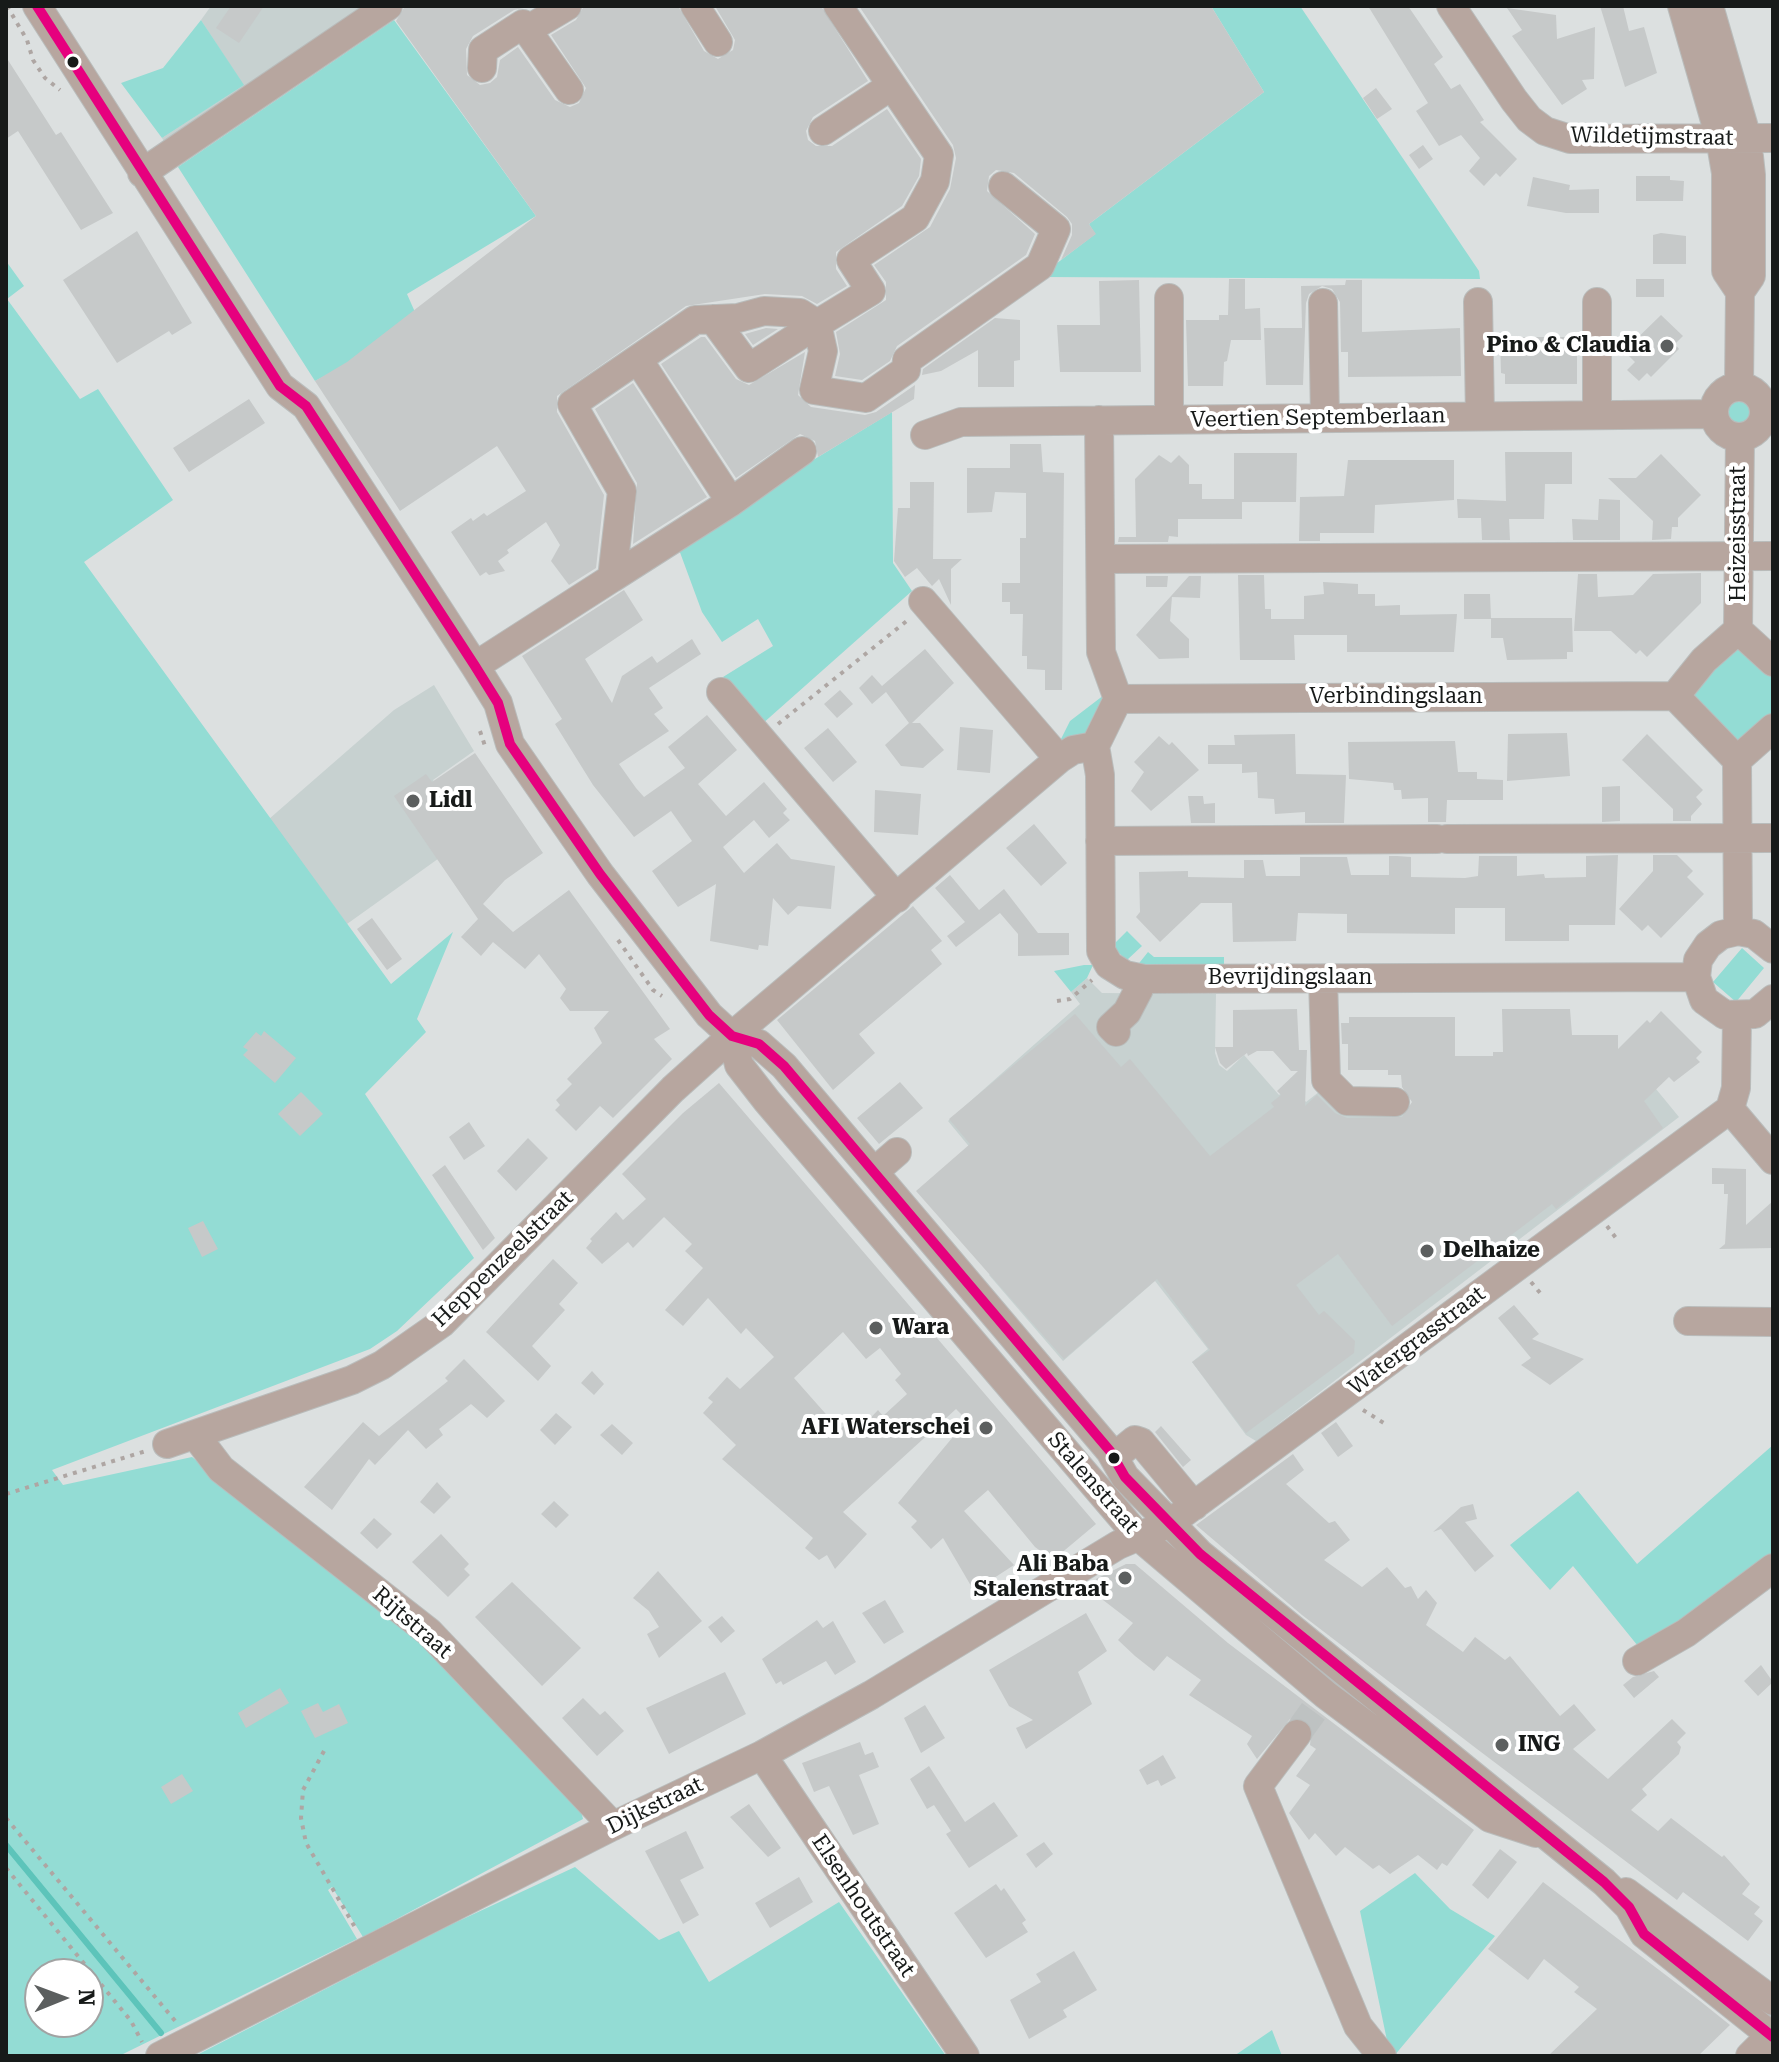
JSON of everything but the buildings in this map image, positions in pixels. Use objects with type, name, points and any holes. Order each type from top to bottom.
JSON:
[{"type":"street","name":"Stalenstraat","points":[[37,6],[280,386],[306,406],[475,666],[498,703],[510,744],[600,874],[709,1015],[732,1036],[759,1044],[842,1118],[874,1172],[1119,1449],[1125,1477],[1211,1563],[1533,1822],[1544,1836],[1604,1882],[1629,1907],[1644,1934],[1772,2035]]},
{"type":"street","points":[[482,68],[483,50],[520,20],[567,6]]},
{"type":"street","points":[[695,6],[718,42]]},
{"type":"street","points":[[713,319],[749,368],[871,291],[851,260],[915,218],[935,181],[939,155],[838,6]]},
{"type":"street","name":"Wildetijmstraat","points":[[1451,6],[1514,100],[1529,119],[1545,131],[1570,139],[1747,138]]},
{"type":"street","points":[[1682,6],[1747,138]]},
{"type":"street","points":[[1709,6],[1747,138],[1751,276],[1740,292],[1739,387]]},
{"type":"street","points":[[142,173],[372,10]]},
{"type":"street","points":[[520,20],[569,90]]},
{"type":"street","points":[[823,131],[891,86]]},
{"type":"street","points":[[612,578],[622,491],[572,404],[695,320],[738,318],[764,311],[800,313],[817,324],[823,351],[814,390],[866,398],[906,370],[907,360],[1040,266],[1056,229],[1003,186]]},
{"type":"street","points":[[1169,298],[1169,419]]},
{"type":"street","points":[[1478,302],[1480,416]]},
{"type":"street","points":[[1597,302],[1597,415]]},
{"type":"street","points":[[1323,303],[1325,418]]},
{"type":"street","points":[[639,361],[731,502]]},
{"type":"street","points":[[1739,387],[1756,393],[1768,415],[1751,434],[1740,437],[1723,431],[1714,414],[1720,396],[1739,387]]},
{"type":"street","name":"Veertien Septemberlaan","points":[[925,435],[961,422],[1714,414]]},
{"type":"street","points":[[732,1036],[1059,759],[1073,750],[1095,746],[1118,699],[1101,652],[1099,420]]},
{"type":"street","name":"Heizeisstraat","points":[[1738,630],[1740,437]]},
{"type":"street","points":[[475,666],[731,502],[802,451]]},
{"type":"street","points":[[1101,559],[1773,556]]},
{"type":"street","points":[[926,604],[1059,759]]},
{"type":"street","points":[[1738,931],[1737,760],[1675,696],[1704,660],[1738,630],[1773,662]]},
{"type":"street","points":[[721,692],[897,898]]},
{"type":"street","name":"Verbindingslaan","points":[[1118,699],[1675,696]]},
{"type":"street","points":[[1737,760],[1773,728]]},
{"type":"street","name":"Bevrijdingslaan","points":[[1095,746],[1100,775],[1101,951],[1109,965],[1125,975],[1139,978],[1323,979],[1696,977]]},
{"type":"street","points":[[1100,841],[1773,838]]},
{"type":"street","points":[[1773,949],[1754,934],[1738,931],[1721,935],[1708,945],[1698,960],[1696,977],[1704,1000],[1725,1015],[1737,1018],[1755,1014],[1773,999]]},
{"type":"street","points":[[1116,1032],[1111,1027],[1127,1012],[1139,989],[1139,978]]},
{"type":"street","points":[[1323,979],[1326,1080],[1347,1101],[1395,1102]]},
{"type":"street","points":[[1737,1018],[1736,1088],[1730,1109],[1773,1160]]},
{"type":"street","name":"Stalenstraat","points":[[732,1036],[739,1065],[757,1088],[1137,1535],[1320,1702],[1490,1818],[1544,1836]]},
{"type":"street","name":"Heppenzeelstraat","points":[[167,1444],[352,1380],[382,1365],[442,1323],[673,1089],[732,1036]]},
{"type":"street","points":[[757,1088],[765,1073],[784,1066]]},
{"type":"street","name":"Watergrasstraat","points":[[1137,1535],[1170,1523],[1730,1109]]},
{"type":"street","points":[[874,1172],[897,1152]]},
{"type":"street","points":[[1688,1321],[1773,1322]]},
{"type":"street","points":[[1084,1474],[1155,1428],[1202,1500]]},
{"type":"street","name":"Rijtstraat","points":[[196,1436],[221,1469],[429,1632],[613,1826]]},
{"type":"street","name":"Dijkstraat","points":[[152,2051],[368,1950],[613,1826],[762,1755],[871,1695],[1137,1535]]},
{"type":"street","points":[[1637,1661],[1686,1633],[1773,1568]]},
{"type":"street","points":[[1320,1702],[1344,1671]]},
{"type":"street","points":[[1297,1734],[1258,1786],[1358,2026],[1382,2056]]},
{"type":"street","name":"Elsenhoutstraat","points":[[762,1755],[965,2056]]},
{"type":"street","name":"Stalenstraat","points":[[1604,1882],[1624,1890],[1773,2001]]},
{"type":"street","points":[[1750,2056],[1772,2035]]},
{"type":"path","points":[[7,6],[27,40],[33,60],[66,100]]},
{"type":"path","points":[[760,738],[926,604]]},
{"type":"path","points":[[479,730],[482,744],[491,757]]},
{"type":"path","points":[[613,933],[653,990],[666,998]]},
{"type":"path","points":[[1057,1001],[1070,999],[1100,973]]},
{"type":"path","points":[[1357,1401],[1364,1411],[1387,1425]]},
{"type":"path","points":[[6,1494],[167,1444]]},
{"type":"path","points":[[324,1751],[303,1790],[301,1818],[306,1843],[368,1950]]},
{"type":"path","points":[[6,1818],[182,2029]]},
{"type":"path","points":[[6,1868],[114,1999],[152,2051]]},
{"type":"shaded area","points":[[211,6],[387,6],[394,20],[178,167],[162,138],[243,85],[201,20]]},
{"type":"shaded area","points":[[1211,6],[1300,6],[1479,271],[1480,279],[1039,277],[1095,234],[1089,224],[1264,92]]},
{"type":"shaded area","points":[[201,20],[244,85],[162,138],[121,83],[163,68]]},
{"type":"shaded area","points":[[394,20],[536,216],[407,294],[422,328],[315,381],[178,167]]},
{"type":"shaded area","points":[[6,261],[24,286],[7,299],[80,399],[98,389],[173,500],[84,562],[391,984],[453,932],[417,1019],[426,1032],[365,1094],[474,1258],[397,1331],[370,1349],[52,1470],[63,1485],[192,1457],[417,1639],[459,1685],[569,1791],[580,1807],[583,1819],[363,1937],[332,1887],[328,1890],[357,1939],[119,2056],[6,2056]]},
{"type":"shaded area","points":[[1739,397],[1750,402],[1755,413],[1750,424],[1739,429],[1728,424],[1723,413],[1728,402]]},
{"type":"shaded area","points":[[892,412],[893,563],[912,591],[761,725],[723,677],[773,646],[758,619],[722,642],[702,612],[678,547],[736,507]]},
{"type":"shaded area","points":[[1730,648],[1743,648],[1773,671],[1773,719],[1741,743],[1691,711],[1690,685]]},
{"type":"shaded area","points":[[434,685],[474,751],[433,780],[470,836],[347,924],[269,819],[394,710]]},
{"type":"shaded area","points":[[1104,695],[1083,738],[1060,741],[1070,721]]},
{"type":"shaded area","points":[[1127,931],[1142,946],[1127,960],[1114,949],[1114,944]]},
{"type":"shaded area","points":[[1742,948],[1764,968],[1736,1002],[1713,982]]},
{"type":"shaded area","points":[[1148,952],[1154,957],[1224,957],[1224,966],[1136,967]]},
{"type":"shaded area","points":[[1093,965],[1087,978],[1071,992],[1054,971]]},
{"type":"shaded area","points":[[1087,978],[1102,993],[1216,994],[1215,1053],[1219,1065],[1227,1071],[1244,1055],[1279,1095],[1291,1084],[1306,1102],[1324,1088],[1344,1107],[1479,1104],[1647,1078],[1679,1117],[1256,1441],[1246,1435],[1192,1362],[1208,1349],[1155,1281],[1063,1361],[989,1275],[1089,1185],[1009,1195],[948,1121],[1080,1004],[1071,992]]},
{"type":"shaded area","points":[[1773,1445],[1773,1559],[1642,1651],[1573,1566],[1550,1590],[1510,1545],[1578,1491],[1637,1564]]},
{"type":"shaded area","points":[[575,1867],[659,1940],[679,1931],[709,1982],[839,1902],[946,2056],[195,2056],[450,1925]]},
{"type":"shaded area","points":[[1415,1873],[1450,1909],[1495,1936],[1394,2056],[1389,2050],[1360,1911]]},
{"type":"shaded area","points":[[1272,2030],[1282,2056],[1234,2056]]},
{"type":"waterway","points":[[6,1845],[161,2033]]},
{"type":"tunnel","points":[[1297,1734],[1315,1709]]},
{"type":"transit line","points":[[37,6],[280,386],[306,406],[475,666],[498,703],[510,744],[600,874],[709,1015],[732,1036],[759,1044],[784,1066],[1110,1451],[1125,1477],[1200,1554],[1604,1882],[1629,1907],[1644,1934],[1773,2037]]},
{"type":"place","name":"Pino & Claudia","points":[[1667,346]]},
{"type":"place","name":"Lidl","points":[[413,801]]},
{"type":"place","name":"Delhaize","points":[[1427,1251]]},
{"type":"place","name":"Wara","points":[[876,1328]]},
{"type":"place","name":"AFI Waterschei","points":[[986,1428]]},
{"type":"place","name":"Ali Baba Stalenstraat","points":[[1125,1578]]},
{"type":"place","name":"ING","points":[[1502,1745]]}]
